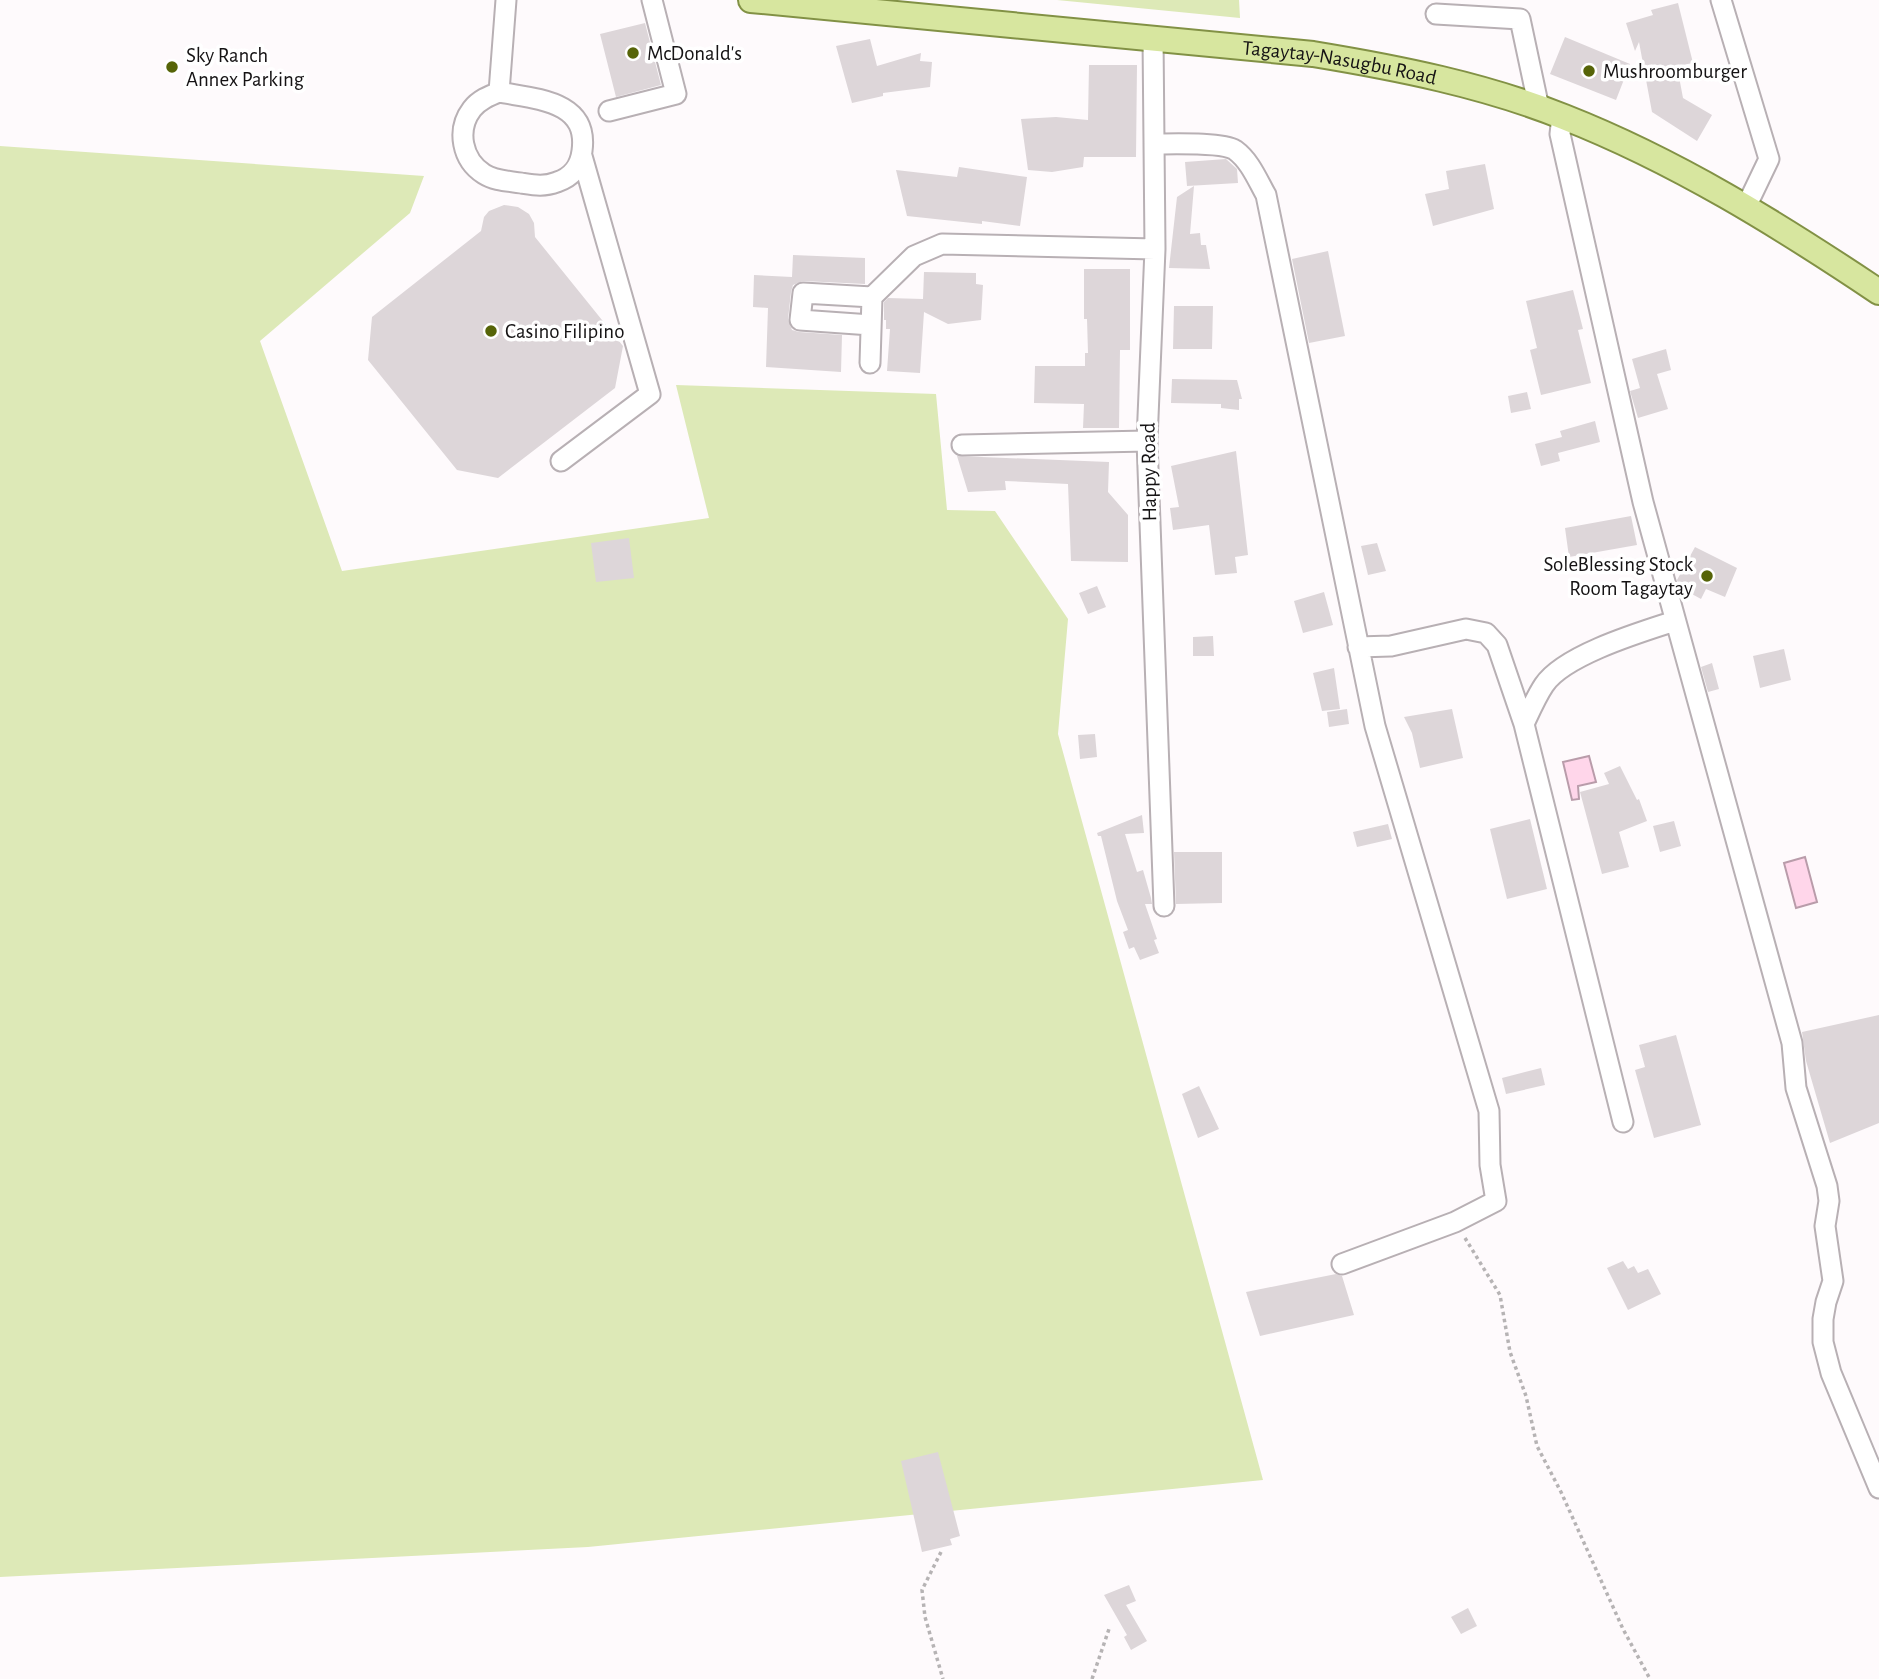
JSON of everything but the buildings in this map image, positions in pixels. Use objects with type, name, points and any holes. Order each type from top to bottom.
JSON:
[{"type":"main road","name":"Tagaytay-Nasugbu Road","points":[[751,0],[884,6],[1313,54],[1384,66],[1462,84],[1550,112],[1654,157],[1746,207],[1879,292]]},
{"type":"street","points":[[499,92],[506,0]]},
{"type":"street","points":[[609,111],[676,94],[652,0]]},
{"type":"street","points":[[1721,0],[1769,159],[1746,207]]},
{"type":"street","points":[[1436,14],[1517,10],[1550,112],[1560,134],[1643,502],[1792,1043],[1796,1087],[1827,1186],[1829,1201],[1825,1226],[1833,1281],[1823,1319],[1823,1342],[1831,1373],[1879,1488]]},
{"type":"street","name":"Happy Road","points":[[1153,37],[1155,249],[1147,441],[1164,906]]},
{"type":"street","points":[[499,92],[554,102],[568,111],[579,124],[584,140],[582,156],[575,172],[545,187],[501,180],[484,174],[470,160],[462,144],[464,125],[472,109],[482,99],[499,92]]},
{"type":"street","points":[[1154,144],[1204,145],[1233,149],[1250,166],[1266,195],[1375,726],[1489,1111],[1490,1165],[1496,1201],[1455,1222],[1342,1264]]},
{"type":"street","points":[[561,461],[650,394],[582,156]]},
{"type":"street","points":[[870,363],[872,297],[915,256],[942,244],[1155,249]]},
{"type":"street","points":[[871,325],[800,320],[803,293],[872,297]]},
{"type":"street","points":[[962,445],[1147,441]]},
{"type":"street","points":[[1524,724],[1545,684],[1559,670],[1630,635],[1675,621]]},
{"type":"street","points":[[1358,647],[1391,646],[1466,629],[1486,633],[1497,645],[1524,724],[1623,1122]]},
{"type":"path","points":[[1455,1222],[1500,1295],[1510,1352],[1526,1396],[1537,1446],[1623,1629],[1650,1679]]},
{"type":"path","points":[[941,1552],[922,1590],[925,1617],[943,1679]]},
{"type":"path","points":[[1092,1679],[1109,1629]]},
{"type":"green space","points":[[1057,0],[1239,0],[1240,18]]},
{"type":"green space","points":[[0,146],[424,176],[410,213],[260,341],[342,571],[709,518],[676,385],[936,394],[947,510],[995,511],[1068,619],[1058,734],[1263,1480],[588,1547],[0,1577]]},
{"type":"shaded area","points":[[1589,756],[1596,782],[1578,786],[1579,799],[1572,800],[1563,762]]},
{"type":"shaded area","points":[[1805,857],[1817,902],[1796,908],[1784,863]]},
{"type":"place","name":"McDonald's","points":[[633,53]]},
{"type":"place","name":"Sky Ranch Annex Parking","points":[[172,67]]},
{"type":"place","name":"Mushroomburger","points":[[1589,71]]},
{"type":"place","name":"Casino Filipino","points":[[491,331]]},
{"type":"place","name":"SoleBlessing Stock Room Tagaytay","points":[[1707,576]]}]
